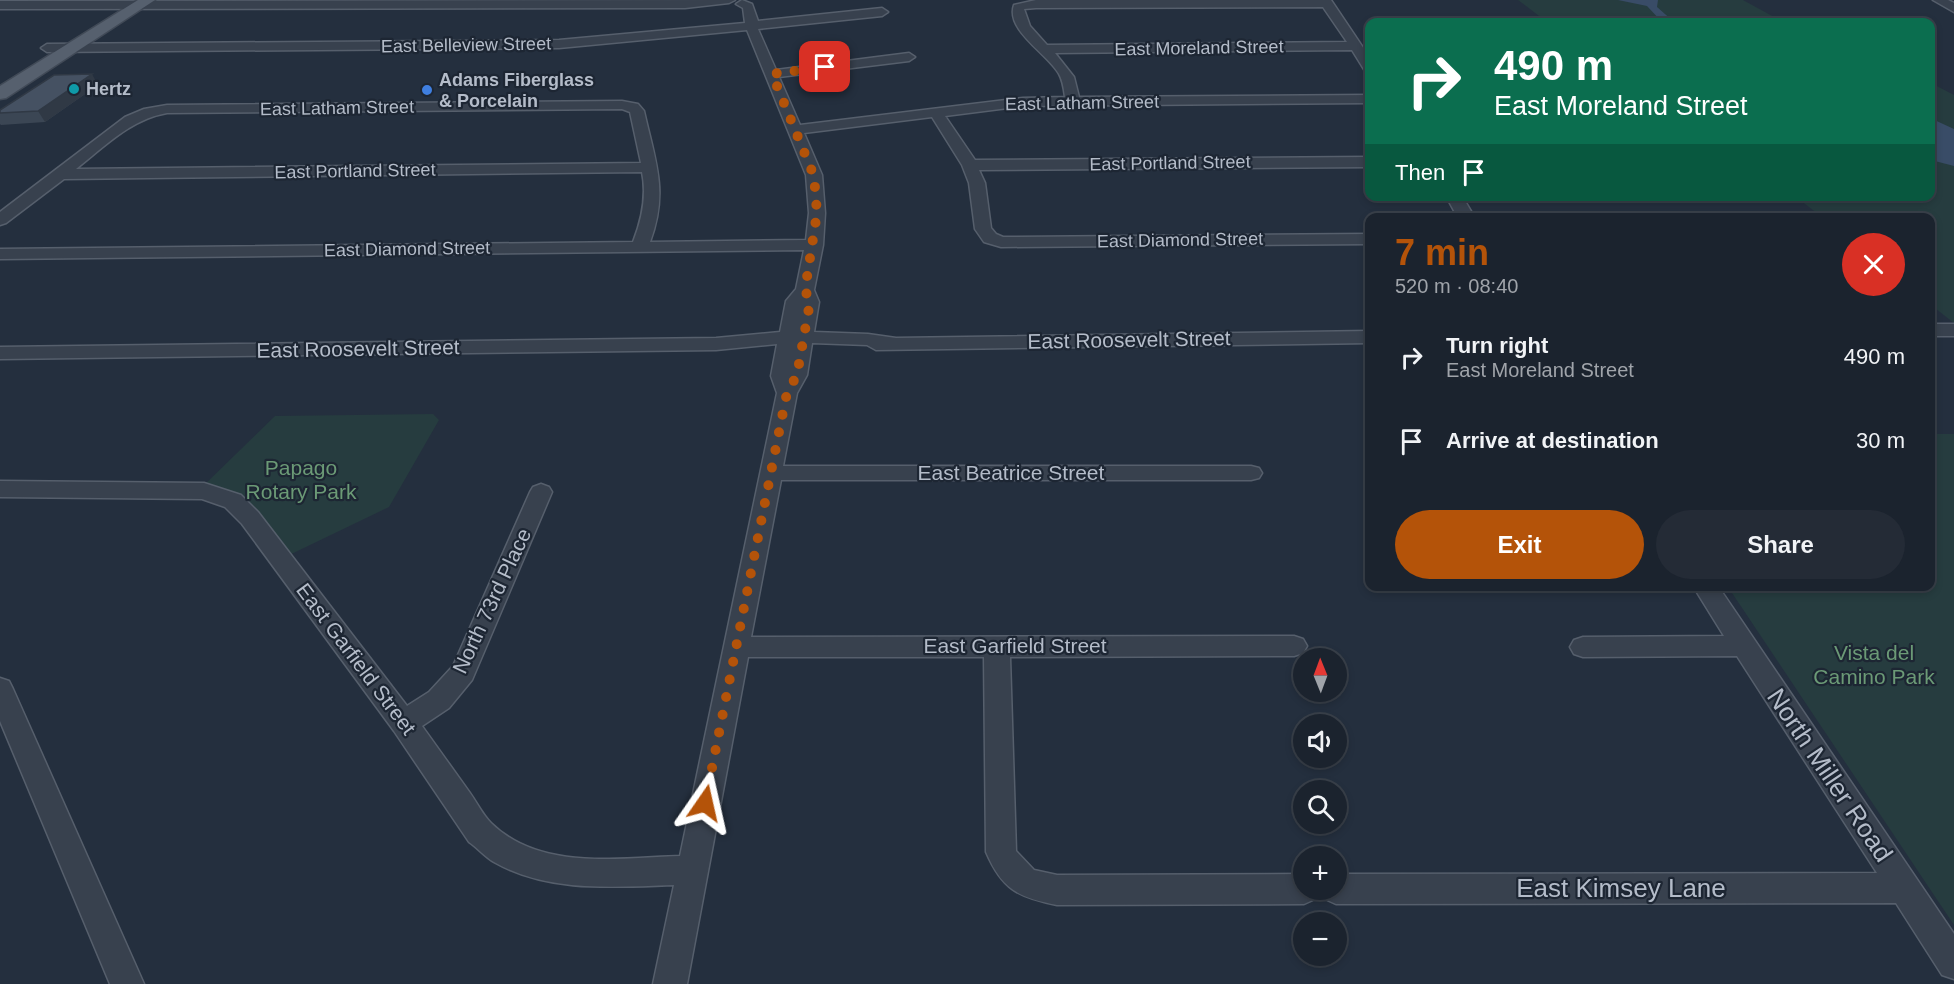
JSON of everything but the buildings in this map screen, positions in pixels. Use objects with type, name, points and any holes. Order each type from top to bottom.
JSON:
[{"type":"main road","points":[[0,77],[122,2]]},
{"type":"main road","points":[[0,94],[146,2]]},
{"type":"street","points":[[0,5],[122,2],[685,4],[729,0]]},
{"type":"street","points":[[1939,0],[1954,8]]},
{"type":"street","points":[[1073,101],[1066,73],[1024,26],[1018,16],[1018,7],[1036,4],[1326,1],[1365,61]]},
{"type":"street","points":[[670,984],[787,393],[797,375],[795,344],[810,302],[805,290],[814,245],[817,213],[814,176],[751,26],[743,20],[738,7],[741,2]]},
{"type":"street","name":"East Belleview Street","points":[[47,48],[559,44],[882,12]]},
{"type":"street","name":"East Moreland Street","points":[[1043,49],[1355,46]]},
{"type":"street","points":[[772,74],[909,57]]},
{"type":"street","name":"East Latham Street","points":[[795,130],[1023,102],[1365,99]]},
{"type":"street","name":"East Latham Street","points":[[61,174],[130,120],[149,112],[167,109],[633,106],[637,111],[649,168]]},
{"type":"street","points":[[936,112],[970,165]]},
{"type":"street","name":"East Portland Street","points":[[970,165],[1365,162]]},
{"type":"street","name":"East Diamond Street","points":[[970,165],[977,183],[983,229],[990,238],[1012,242],[1365,238]]},
{"type":"street","points":[[640,246],[653,206],[653,185],[649,168]]},
{"type":"street","name":"East Portland Street","points":[[61,174],[649,168]]},
{"type":"street","points":[[0,220],[61,174]]},
{"type":"street","name":"East Diamond Street","points":[[0,254],[814,245]]},
{"type":"street","points":[[1935,330],[1954,330]]},
{"type":"street","name":"East Roosevelt Street","points":[[0,353],[716,344],[744,348],[795,344],[857,347],[889,342],[1365,337]]},
{"type":"street","name":"East Beatrice Street","points":[[771,473],[1251,473]]},
{"type":"street","name":"East Garfield Street","points":[[0,489],[204,491],[233,501],[250,518],[404,723],[480,832],[506,853],[538,867],[594,872],[692,870]]},
{"type":"street","name":"North 73rd Place","points":[[404,723],[439,700],[463,672],[541,492]]},
{"type":"street","name":"North Miller Road","points":[[1708,591],[1954,963]]},
{"type":"street","name":"East Garfield Street","points":[[736,647],[1294,646]]},
{"type":"street","points":[[1583,647],[1744,646]]},
{"type":"street","points":[[997,647],[1001,852],[1006,865],[1017,878],[1035,886],[1058,890],[1293,889]]},
{"type":"street","points":[[0,689],[127,984]]},
{"type":"street","name":"East Kimsey Lane","points":[[1347,889],[1905,888]]},
{"type":"green space","points":[[1518,0],[1743,0],[1776,18],[1542,18]]},
{"type":"green space","points":[[1935,85],[1954,95],[1954,323],[1935,308],[1935,213],[1817,213],[1801,201],[1935,201]]},
{"type":"green space","name":"Papago Rotary Park","points":[[433,414],[439,420],[389,507],[281,559],[250,516],[198,491],[275,416]]},
{"type":"green space","name":"Vista del Camino Park","points":[[1935,434],[1954,434],[1954,925],[1731,591],[1935,591]]},
{"type":"water","points":[[1618,0],[1658,0],[1657,7],[1669,18],[1658,18],[1647,6]]},
{"type":"water","points":[[1935,120],[1954,129],[1954,166],[1935,161]]},
{"type":"place","name":"Hertz","points":[[74,89]]},
{"type":"place","name":"Adams Fiberglass & Porcelain","points":[[427,90]]},
{"type":"route","points":[[705,803],[784,407],[787,393],[797,375],[810,302],[805,290],[814,245],[817,213],[814,176],[772,74],[825,67]]}]
